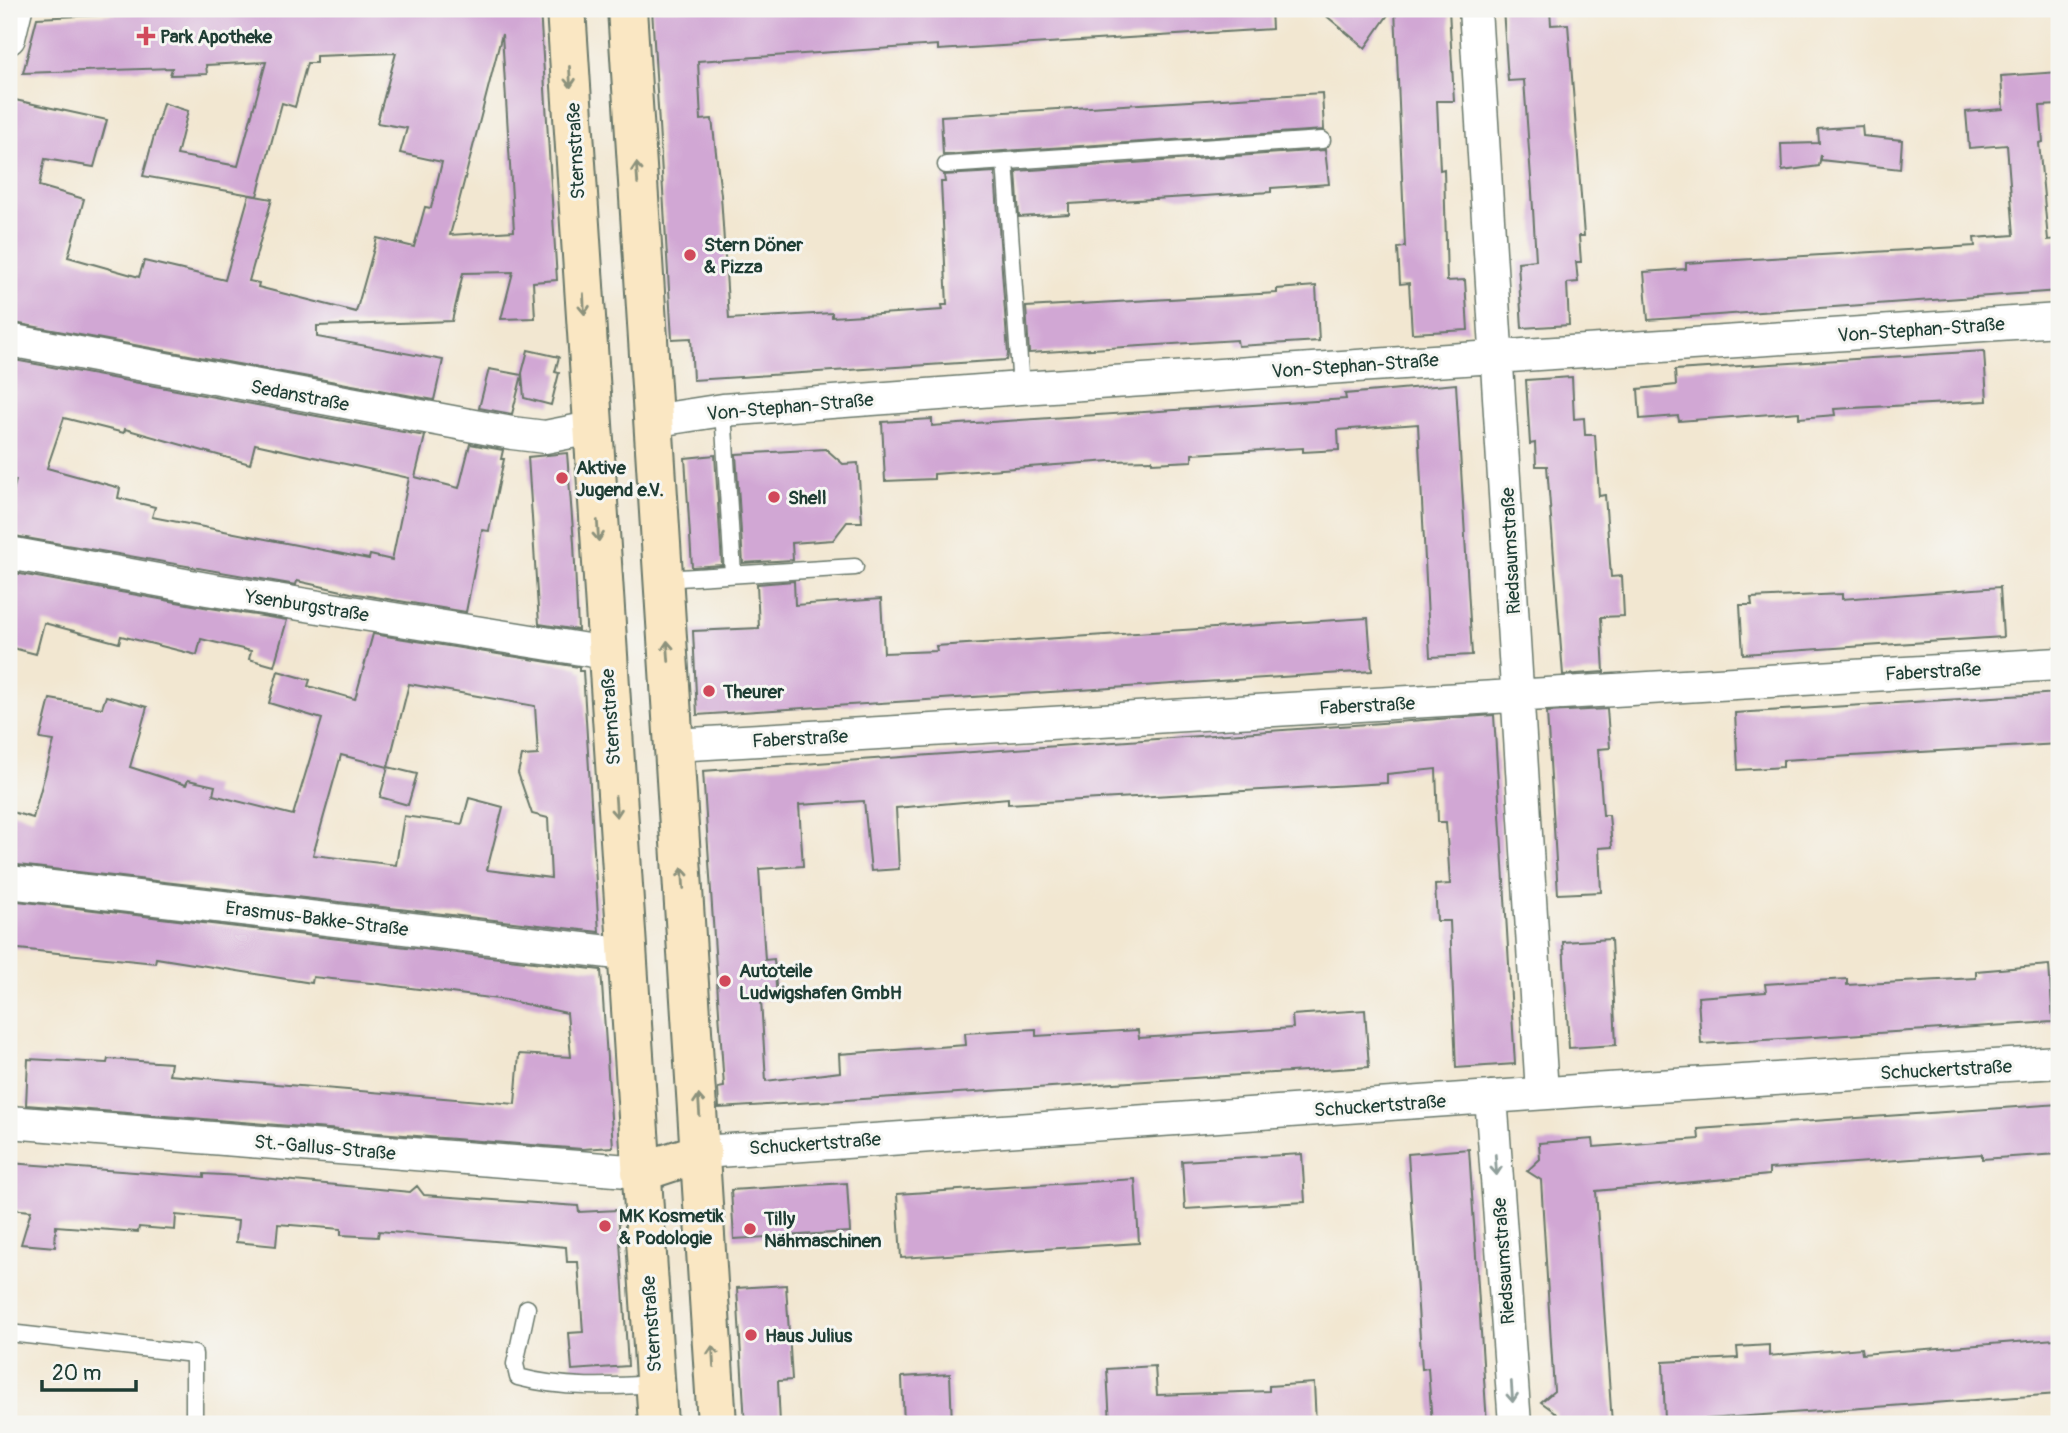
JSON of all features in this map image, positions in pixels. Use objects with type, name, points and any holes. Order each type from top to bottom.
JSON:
[{"type":"main road","name":"Sternstraße","points":[[566,9],[591,428],[658,1424]]},
{"type":"main road","points":[[627,9],[702,1152],[717,1424]]},
{"type":"main road","points":[[591,428],[652,421]]},
{"type":"main road","points":[[612,750],[674,746]]},
{"type":"main road","points":[[640,1172],[702,1152]]},
{"type":"street","points":[[9,38],[16,9]]},
{"type":"street","name":"Riedsaumstraße","points":[[1475,9],[1542,1093]]},
{"type":"street","name":"Von-Stephan-Straße","points":[[652,421],[723,410],[1021,388],[2059,320]]},
{"type":"street","name":"Sedanstraße","points":[[9,341],[488,430],[545,436],[591,428]]},
{"type":"street","name":"Ysenburgstraße","points":[[9,553],[206,589],[606,653]]},
{"type":"street","name":"Faberstraße","points":[[674,746],[2059,664]]},
{"type":"street","name":"Erasmus-Bakke-Straße","points":[[9,881],[626,954]]},
{"type":"street","name":"Schuckertstraße","points":[[702,1152],[1542,1093],[2059,1062]]},
{"type":"street","name":"Riedsaumstraße","points":[[1491,1097],[1515,1424]]},
{"type":"street","name":"St.-Gallus-Straße","points":[[9,1122],[640,1172]]},
{"type":"lane","points":[[946,164],[1322,140]]},
{"type":"lane","points":[[1005,161],[1021,388]]},
{"type":"lane","points":[[723,410],[733,574]]},
{"type":"lane","points":[[663,579],[855,567]]},
{"type":"lane","points":[[527,1308],[515,1364],[518,1377],[607,1387],[655,1384]]},
{"type":"lane","points":[[9,1334],[194,1354],[194,1424]]},
{"type":"building","points":[[226,9],[540,9],[557,280],[533,282],[535,318],[501,319],[513,272],[463,273],[452,321],[317,326],[317,337],[443,360],[434,400],[9,322],[9,125],[15,100],[107,120],[94,167],[45,159],[39,186],[84,199],[68,257],[139,277],[144,261],[225,280],[249,195],[272,199],[249,281],[259,283],[258,287],[356,312],[377,238],[414,247],[425,207],[431,208],[442,162],[400,153],[407,128],[377,123],[396,53],[316,56],[316,63],[307,63],[295,107],[282,103],[257,196],[143,176],[163,103],[188,111],[177,155],[238,166],[266,62],[206,65],[207,74],[170,75],[172,68],[23,73],[37,18]],"holes":[[[502,34],[514,231],[450,235]]]},
{"type":"building","points":[[652,9],[1271,9],[1272,29],[938,50],[938,45],[698,61],[701,120],[712,119],[721,195],[729,319],[832,313],[832,317],[943,310],[942,305],[947,305],[941,182],[945,182],[944,175],[995,172],[1008,354],[1007,360],[693,380],[691,338],[672,339]]},
{"type":"building","points":[[1318,9],[1392,9],[1365,48]]},
{"type":"building","points":[[1395,9],[1449,9],[1454,101],[1437,101],[1440,170],[1444,169],[1447,281],[1465,280],[1468,330],[1412,333],[1409,283],[1400,284],[1398,248],[1405,247]]},
{"type":"building","points":[[1503,9],[1550,9],[1551,25],[1568,24],[1584,236],[1579,236],[1581,262],[1576,262],[1578,282],[1567,283],[1569,325],[1522,328],[1518,262],[1536,260],[1532,192],[1524,80],[1508,81]]},
{"type":"building","points":[[2059,72],[2059,105],[2040,106],[2043,142],[2039,143],[2048,240],[2059,239],[2059,291],[1648,320],[1644,272],[1686,269],[1686,263],[1975,246],[1974,238],[2014,235],[2007,145],[1969,148],[1966,112],[2003,109],[2001,76]]},
{"type":"building","points":[[1322,93],[1324,130],[943,155],[941,116]]},
{"type":"building","points":[[1862,126],[1863,136],[1902,140],[1900,169],[1821,160],[1821,155],[1819,166],[1782,171],[1781,144],[1819,143],[1818,129]]},
{"type":"building","points":[[1325,150],[1329,184],[1271,188],[1271,192],[1069,204],[1069,214],[1019,217],[1016,171]]},
{"type":"building","points":[[1316,286],[1319,341],[1238,346],[1237,340],[1029,353],[1026,307],[1277,293],[1277,289]]},
{"type":"building","points":[[528,350],[559,357],[555,372],[559,373],[551,405],[524,398],[522,373]]},
{"type":"building","points":[[1984,351],[1987,401],[1834,409],[1835,415],[1799,418],[1799,412],[1679,421],[1678,416],[1640,419],[1638,389],[1676,385],[1675,370]]},
{"type":"building","points":[[9,359],[425,436],[415,477],[459,488],[470,444],[503,450],[501,459],[504,459],[489,531],[482,530],[466,612],[297,581],[296,585],[9,535],[9,507],[16,480],[9,479]],"holes":[[[64,418],[124,433],[125,429],[250,464],[255,444],[409,478],[392,560],[370,555],[369,559],[152,517],[155,507],[118,498],[120,488],[47,468]]]},
{"type":"building","points":[[489,369],[522,375],[512,414],[479,408]]},
{"type":"building","points":[[1572,377],[1574,419],[1584,418],[1585,435],[1595,435],[1599,496],[1605,495],[1611,577],[1622,576],[1624,616],[1601,617],[1604,672],[1563,675],[1547,466],[1536,466],[1535,443],[1530,444],[1526,380]]},
{"type":"building","points":[[1456,384],[1472,655],[1430,657],[1418,424],[1338,430],[1339,450],[1303,452],[1303,448],[1192,454],[1192,461],[1111,461],[934,474],[934,479],[885,481],[882,422],[932,419],[932,426],[1346,399],[1345,394]]},
{"type":"building","points":[[826,449],[843,464],[858,463],[862,522],[847,522],[833,540],[792,543],[793,560],[743,563],[736,454]]},
{"type":"building","points":[[567,453],[578,630],[539,624],[528,457]]},
{"type":"building","points":[[715,455],[722,565],[692,567],[685,458]]},
{"type":"building","points":[[9,572],[287,620],[274,666],[249,659],[251,651],[201,639],[197,655],[121,636],[119,643],[44,623],[36,654],[9,647]]},
{"type":"building","points":[[794,581],[795,605],[881,599],[884,653],[937,651],[936,646],[1368,618],[1372,671],[697,715],[693,631],[759,628],[757,584]]},
{"type":"building","points":[[2000,587],[2003,637],[1743,654],[1740,605],[1752,605],[1751,598],[1842,594],[1842,599]]},
{"type":"building","points":[[373,634],[579,667],[579,671],[583,671],[599,932],[9,864],[9,811],[33,818],[54,741],[40,739],[50,699],[102,708],[106,696],[147,707],[130,767],[186,785],[188,780],[215,786],[213,795],[293,815],[322,719],[269,703],[278,671],[310,680],[308,686],[355,699]],"holes":[[[409,684],[535,706],[538,755],[522,756],[518,773],[532,814],[548,818],[551,878],[487,870],[503,807],[469,798],[462,824],[404,816],[396,865],[313,855],[341,755],[388,767]]]},
{"type":"building","points":[[2059,693],[2059,744],[1783,760],[1783,767],[1738,770],[1735,713]]},
{"type":"building","points":[[1607,709],[1610,748],[1598,749],[1603,815],[1609,815],[1612,847],[1599,848],[1601,892],[1558,894],[1547,712]]},
{"type":"building","points":[[1494,715],[1515,1064],[1456,1068],[1450,921],[1437,921],[1435,885],[1450,884],[1446,822],[1438,822],[1436,769],[1387,774],[1387,783],[1008,804],[1008,798],[896,808],[899,869],[871,871],[864,801],[799,805],[803,866],[759,869],[765,960],[774,959],[777,999],[761,1000],[766,1081],[840,1072],[839,1054],[966,1045],[965,1033],[1036,1029],[1036,1036],[1138,1030],[1139,1038],[1293,1028],[1292,1015],[1365,1010],[1369,1067],[719,1108],[718,1088],[724,1087],[703,771]]},
{"type":"building","points":[[388,767],[417,774],[408,805],[380,797]]},
{"type":"building","points":[[9,900],[601,970],[613,1147],[582,1149],[26,1105],[28,1059],[107,1063],[108,1059],[171,1063],[169,1075],[515,1104],[519,1054],[571,1057],[567,1013],[506,1000],[313,977],[312,983],[156,958],[155,963],[9,948]]},
{"type":"building","points":[[1611,939],[1616,1045],[1569,1048],[1563,942]]},
{"type":"building","points":[[2049,965],[2053,1022],[1701,1044],[1698,997],[1766,992],[1765,984],[1847,979],[1847,985],[1976,978],[1976,971]]},
{"type":"building","points":[[2059,1104],[2059,1154],[1982,1159],[1982,1154],[1769,1169],[1769,1175],[1596,1191],[1612,1424],[1557,1424],[1556,1413],[1541,1402],[1554,1391],[1541,1180],[1527,1171],[1540,1159],[1539,1143],[1593,1139],[1594,1147],[1699,1139],[1698,1129]]},
{"type":"building","points":[[1469,1149],[1487,1424],[1432,1424],[1428,1368],[1422,1369],[1408,1154]]},
{"type":"building","points":[[1302,1154],[1305,1202],[1185,1209],[1182,1161]]},
{"type":"building","points":[[9,1163],[204,1177],[204,1174],[242,1176],[410,1192],[417,1186],[424,1195],[578,1206],[579,1212],[618,1210],[628,1366],[572,1370],[569,1333],[583,1332],[578,1262],[567,1262],[566,1247],[379,1231],[378,1237],[341,1235],[341,1229],[278,1224],[276,1246],[236,1242],[238,1221],[176,1215],[175,1230],[139,1227],[138,1232],[56,1226],[55,1247],[21,1244],[31,1211],[9,1209]]},
{"type":"building","points":[[1135,1179],[1139,1243],[901,1258],[897,1194]]},
{"type":"building","points":[[847,1183],[850,1232],[734,1239],[731,1190]]},
{"type":"building","points":[[786,1285],[792,1380],[778,1381],[780,1424],[745,1424],[737,1288]]},
{"type":"building","points":[[2055,1339],[2058,1394],[1665,1422],[1663,1362],[1738,1358],[1737,1347],[1769,1345],[1769,1356],[1861,1348],[1862,1354]]},
{"type":"building","points":[[1155,1366],[1157,1395],[1269,1391],[1269,1386],[1314,1383],[1316,1424],[1110,1424],[1107,1369]]},
{"type":"building","points":[[950,1374],[952,1424],[904,1424],[902,1377]]},
{"type":"place","name":"Park Apotheke","points":[[146,36]]},
{"type":"place","name":"Stern Döner & Pizza","points":[[690,255]]},
{"type":"place","name":"Aktive Jugend e.V.","points":[[562,478]]},
{"type":"place","name":"Shell","points":[[774,497]]},
{"type":"place","name":"Theurer","points":[[709,691]]},
{"type":"place","name":"Autoteile Ludwigshafen GmbH","points":[[725,981]]},
{"type":"place","name":"MK Kosmetik & Podologie","points":[[605,1226]]},
{"type":"place","name":"Tilly Nähmaschinen","points":[[750,1229]]},
{"type":"place","name":"Haus Julius","points":[[751,1335]]}]
